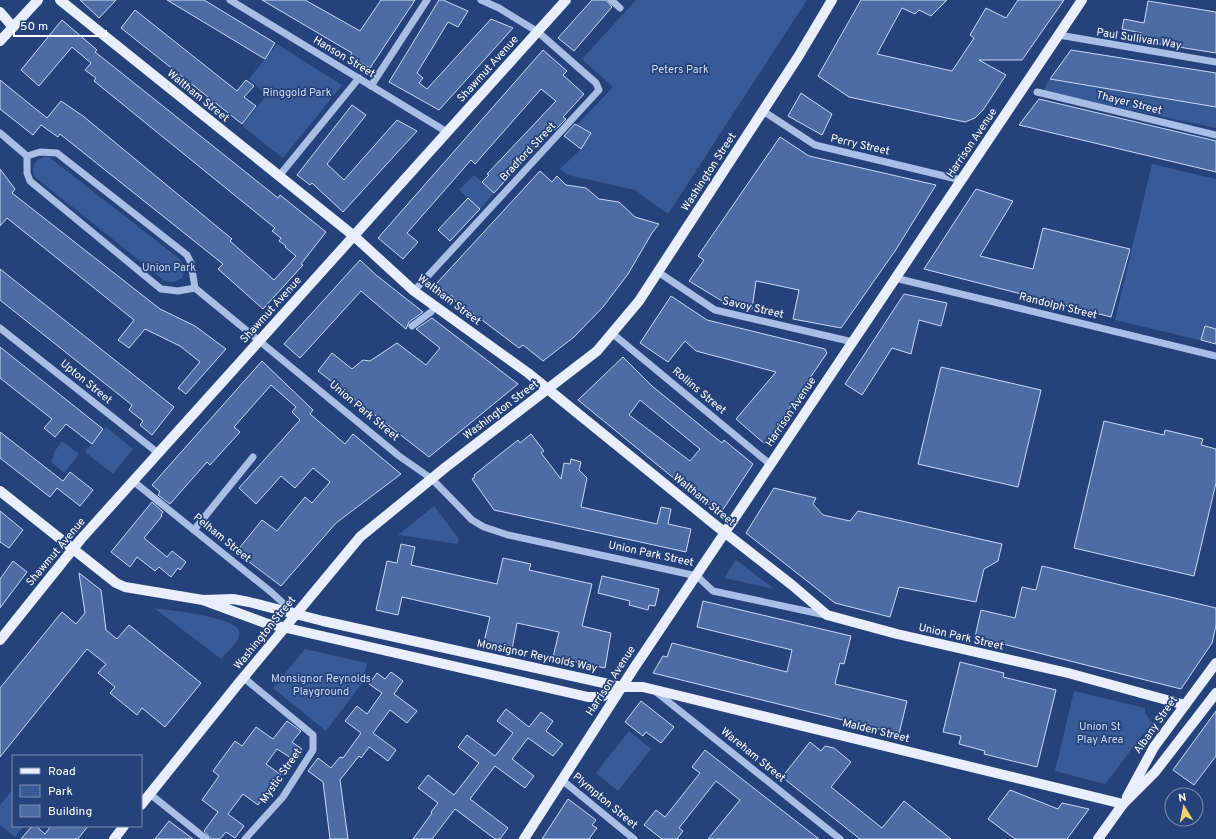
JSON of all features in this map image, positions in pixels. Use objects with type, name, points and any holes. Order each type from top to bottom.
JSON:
[{"type":"main road","points":[[0,41],[38,0]]},
{"type":"main road","name":"Waltham Street","points":[[60,0],[354,236],[414,291],[524,370],[725,533],[792,585],[827,615]]},
{"type":"main road","name":"Shawmut Avenue","points":[[0,640],[73,548],[566,0]]},
{"type":"main road","name":"Washington Street","points":[[142,804],[295,614],[360,537],[597,351],[613,334],[639,301],[798,57],[832,0]]},
{"type":"main road","name":"Harrison Avenue","points":[[524,839],[622,687],[1082,0]]},
{"type":"main road","points":[[0,12],[13,28]]},
{"type":"main road","points":[[0,491],[116,583],[122,586],[203,600],[256,620],[284,628],[588,697],[601,697],[622,687]]},
{"type":"main road","name":"Monsignor Reynolds Way","points":[[203,600],[244,601],[295,614],[622,687]]},
{"type":"main road","name":"Union Park Street","points":[[827,615],[897,634],[1068,673],[1185,705]]},
{"type":"main road","name":"Albany Street","points":[[1098,839],[1123,804],[1154,747],[1216,663]]},
{"type":"main road","name":"Malden Street","points":[[622,687],[636,686],[652,689],[1123,804]]},
{"type":"main road","name":"Albany Street","points":[[1123,804],[1156,772],[1216,693]]},
{"type":"main road","points":[[114,839],[123,827]]},
{"type":"street","name":"Hanson Street","points":[[230,0],[447,132]]},
{"type":"street","points":[[372,86],[427,0]]},
{"type":"street","points":[[481,0],[499,8],[538,32]]},
{"type":"street","points":[[611,0],[620,8]]},
{"type":"street","name":"Bradford Street","points":[[414,291],[599,90],[596,83],[538,32]]},
{"type":"street","name":"Paul Sullivan Way","points":[[1059,35],[1216,62]]},
{"type":"street","points":[[279,176],[360,78]]},
{"type":"street","name":"Thayer Street","points":[[1037,92],[1216,135]]},
{"type":"street","name":"Perry Street","points":[[763,111],[816,146],[961,180]]},
{"type":"street","points":[[0,133],[27,156],[27,173],[30,181],[160,289],[178,291],[194,288]]},
{"type":"street","points":[[27,156],[40,152],[57,153],[187,255],[191,264],[194,288],[260,340]]},
{"type":"street","name":"Savoy Street","points":[[658,272],[715,310],[853,342]]},
{"type":"street","name":"Randolph Street","points":[[895,278],[1216,356]]},
{"type":"street","points":[[412,326],[431,312]]},
{"type":"street","name":"Upton Street","points":[[0,328],[158,453]]},
{"type":"street","name":"Rollins Street","points":[[613,334],[771,465]]},
{"type":"street","name":"Union Park Street","points":[[260,340],[399,456],[432,479],[472,520],[484,527],[508,535],[697,576],[713,590],[827,615]]},
{"type":"street","points":[[194,530],[253,457]]},
{"type":"street","name":"Pelham Street","points":[[133,481],[271,592],[295,614]]},
{"type":"street","name":"Mystic Street","points":[[244,678],[314,735],[313,750],[283,797],[245,839]]},
{"type":"street","name":"Wareham Street","points":[[652,689],[840,839]]},
{"type":"street","name":"Plympton Street","points":[[562,780],[634,839]]},
{"type":"street","points":[[150,794],[206,839]]},
{"type":"green space","name":"Peters Park","points":[[636,0],[807,0],[668,214],[635,190],[568,175],[560,169],[581,149],[590,133],[577,125],[613,87],[582,59]]},
{"type":"green space","name":"Ringgold Park","points":[[277,44],[342,85],[283,158],[242,126],[267,95],[249,79]]},
{"type":"green space","points":[[1050,79],[1216,107],[1216,128],[1043,91]]},
{"type":"green space","name":"Union Park","points":[[46,156],[181,260],[185,269],[182,278],[174,282],[165,281],[35,177],[33,170],[34,164],[42,157]]},
{"type":"green space","points":[[1152,164],[1216,179],[1216,344],[1115,320]]},
{"type":"green space","points":[[474,175],[494,193],[480,209],[459,190]]},
{"type":"green space","points":[[106,427],[133,449],[113,474],[85,452]]},
{"type":"green space","points":[[62,441],[79,454],[64,473],[51,462],[55,451]]},
{"type":"green space","points":[[434,506],[459,539],[458,544],[398,535]]},
{"type":"green space","points":[[736,560],[774,589],[724,578]]},
{"type":"green space","points":[[154,608],[186,612],[226,622],[235,626],[239,631],[238,638],[221,659]]},
{"type":"green space","name":"Monsignor Reynolds Playground","points":[[305,649],[367,663],[363,682],[326,731],[273,688]]},
{"type":"green space","name":"Union St Play Area","points":[[1074,691],[1145,708],[1145,713],[1152,723],[1105,784],[1055,771]]},
{"type":"green space","points":[[629,731],[651,749],[618,791],[596,773]]},
{"type":"green space","points":[[12,790],[12,827],[23,827],[15,837],[0,825],[0,805]]},
{"type":"building","points":[[80,0],[116,0],[99,18]]},
{"type":"building","points":[[167,0],[204,0],[275,43],[265,59]]},
{"type":"building","points":[[262,0],[305,0],[360,31],[381,0],[415,0],[370,68],[350,56],[352,53]]},
{"type":"building","points":[[439,0],[443,0],[468,11],[458,27],[448,22],[417,73],[423,78],[419,83],[427,89],[491,19],[513,28],[439,110],[389,82]]},
{"type":"building","points":[[592,0],[606,0],[612,7],[574,51],[558,38]]},
{"type":"building","points":[[861,0],[947,0],[931,16],[919,10],[915,14],[902,8],[877,54],[952,71],[974,38],[970,35],[986,8],[1006,18],[1018,0],[1064,0],[1022,60],[979,60],[1006,75],[983,110],[975,118],[965,122],[849,97],[818,76]]},
{"type":"building","points":[[1148,1],[1216,12],[1216,53],[1141,41],[1142,33],[1122,29],[1124,19],[1144,23]]},
{"type":"building","points":[[135,10],[237,91],[246,80],[254,86],[244,97],[256,106],[242,124],[121,28]]},
{"type":"building","points":[[62,20],[97,50],[95,52],[278,198],[280,195],[326,232],[301,264],[303,265],[263,309],[218,269],[223,264],[60,134],[58,137],[41,125],[33,135],[0,109],[0,80],[47,118],[61,101],[83,116],[232,239],[230,241],[274,280],[296,256],[279,241],[281,238],[272,231],[275,228],[94,81],[96,78],[85,70],[91,63],[72,47],[39,86],[21,70]]},
{"type":"building","points":[[543,50],[567,71],[563,75],[584,94],[563,117],[566,119],[555,130],[553,128],[494,193],[482,182],[489,175],[487,174],[556,101],[541,89],[475,164],[471,160],[407,233],[418,242],[403,259],[378,238]]},
{"type":"building","points":[[1071,50],[1216,73],[1216,107],[1050,79]]},
{"type":"building","points":[[801,93],[832,114],[822,135],[788,116]]},
{"type":"building","points":[[1039,99],[1216,141],[1216,172],[1019,125]]},
{"type":"building","points":[[352,105],[366,115],[327,164],[344,180],[397,120],[417,131],[343,212],[312,183],[310,185],[297,175]]},
{"type":"building","points":[[575,124],[591,133],[581,149],[564,136]]},
{"type":"building","points":[[780,137],[809,156],[936,185],[895,251],[841,328],[793,319],[799,290],[756,281],[752,309],[722,301],[689,281],[704,260],[698,256]]},
{"type":"building","points":[[0,169],[15,189],[12,193],[160,309],[195,326],[226,349],[186,394],[178,388],[200,362],[180,346],[145,329],[129,348],[118,340],[134,320],[7,218],[0,226]]},
{"type":"building","points":[[540,171],[552,182],[557,176],[566,185],[586,188],[599,199],[619,202],[635,217],[659,224],[652,233],[628,274],[603,307],[574,337],[543,361],[523,345],[519,348],[462,305],[460,307],[451,295],[450,297],[436,284]]},
{"type":"building","points":[[976,189],[1013,201],[980,256],[1033,269],[1043,228],[1130,249],[1111,317],[924,269]]},
{"type":"building","points":[[468,198],[480,209],[450,241],[438,230]]},
{"type":"building","points":[[360,260],[376,275],[423,312],[409,322],[406,329],[361,291],[300,358],[284,344]]},
{"type":"building","points":[[0,269],[174,407],[152,435],[140,425],[143,421],[129,410],[132,405],[0,300]]},
{"type":"building","points":[[904,294],[947,303],[941,326],[919,320],[911,354],[892,348],[862,395],[845,384]]},
{"type":"building","points":[[671,296],[707,320],[825,349],[827,353],[765,444],[736,419],[776,372],[696,351],[685,341],[668,362],[640,343]]},
{"type":"building","points":[[432,318],[518,384],[429,457],[318,371],[332,353],[352,369],[363,360],[370,361],[397,343],[426,365],[440,348],[416,329]]},
{"type":"building","points":[[1205,326],[1216,329],[1216,344],[1201,340]]},
{"type":"building","points":[[0,347],[103,429],[92,444],[66,424],[55,437],[44,428],[52,419],[0,378]]},
{"type":"building","points":[[623,357],[652,386],[722,443],[724,440],[753,464],[720,514],[578,400]],"holes":[[[640,400],[700,449],[690,461],[629,415]]]},
{"type":"building","points":[[262,361],[313,410],[310,414],[345,444],[353,434],[401,474],[336,523],[281,586],[236,552],[262,520],[277,531],[305,497],[312,503],[330,482],[313,468],[295,488],[281,476],[256,504],[239,488],[300,420],[292,412],[296,407],[271,385],[234,427],[240,432],[210,465],[207,462],[170,504],[158,495],[160,492],[152,485]]},
{"type":"building","points":[[941,367],[1041,390],[1018,487],[918,464]]},
{"type":"building","points":[[1104,421],[1164,435],[1165,430],[1203,439],[1201,445],[1216,449],[1216,483],[1194,576],[1074,548]]},
{"type":"building","points":[[0,432],[63,481],[70,472],[93,490],[80,506],[57,488],[50,497],[0,458]]},
{"type":"building","points":[[531,434],[544,451],[541,453],[561,479],[564,463],[570,464],[571,459],[581,462],[579,470],[587,478],[581,507],[657,524],[661,507],[671,509],[668,524],[691,529],[686,552],[494,510],[472,479],[475,477],[474,475],[518,440],[520,443]]},
{"type":"building","points":[[774,488],[816,498],[813,504],[823,515],[850,521],[858,511],[1002,544],[998,561],[984,569],[976,602],[899,587],[890,617],[835,603],[746,533]]},
{"type":"building","points":[[152,502],[163,512],[161,515],[162,516],[144,538],[167,557],[172,551],[186,562],[180,570],[178,568],[171,577],[159,567],[155,571],[137,557],[130,567],[111,552]]},
{"type":"building","points":[[0,511],[23,530],[9,548],[0,542]]},
{"type":"building","points":[[401,544],[415,547],[411,565],[497,584],[503,558],[531,564],[529,570],[592,584],[582,626],[611,633],[605,668],[553,657],[559,632],[517,623],[512,649],[484,642],[490,617],[402,597],[398,615],[376,610],[387,561],[397,563]]},
{"type":"building","points":[[13,561],[27,572],[0,608],[0,579]]},
{"type":"building","points":[[1042,566],[1216,608],[1216,625],[1212,643],[1181,689],[975,637],[981,610],[1015,618],[1022,587],[1036,590]]},
{"type":"building","points":[[79,573],[101,590],[106,630],[117,639],[129,625],[201,683],[165,727],[142,708],[137,715],[110,693],[115,687],[98,673],[106,664],[87,649],[0,757],[0,688],[62,612],[76,624],[85,613]]},
{"type":"building","points":[[602,576],[659,589],[655,606],[649,605],[648,610],[629,605],[630,601],[598,593]]},
{"type":"building","points":[[703,601],[851,636],[844,664],[840,663],[835,684],[907,701],[899,734],[653,673],[663,656],[667,657],[672,643],[787,672],[792,650],[697,627]]},
{"type":"building","points":[[960,662],[1004,673],[1003,677],[1056,690],[1037,767],[984,754],[985,751],[959,744],[961,736],[943,732]]},
{"type":"building","points":[[391,672],[403,681],[394,694],[417,711],[407,723],[390,710],[373,733],[396,750],[388,761],[369,747],[361,758],[359,756],[340,780],[348,839],[330,839],[323,782],[308,771],[318,758],[331,768],[340,757],[343,758],[361,733],[345,721],[357,706],[367,714],[382,693],[369,684],[377,673],[385,679]]},
{"type":"building","points":[[641,701],[674,727],[661,743],[646,732],[643,736],[625,722]]},
{"type":"building","points":[[506,709],[529,727],[541,712],[553,721],[546,731],[563,744],[553,756],[528,738],[512,759],[534,776],[525,788],[495,766],[470,799],[508,828],[500,839],[495,839],[455,809],[432,839],[413,839],[438,803],[418,788],[428,775],[454,795],[479,763],[458,747],[467,735],[495,756],[513,733],[497,721]]},
{"type":"building","points":[[1216,711],[1216,756],[1194,785],[1173,770]]},
{"type":"building","points":[[287,721],[301,731],[292,742],[302,749],[294,758],[291,758],[277,749],[266,764],[281,775],[258,805],[243,794],[228,814],[244,826],[235,838],[226,832],[220,839],[211,839],[204,831],[218,812],[202,800],[219,776],[213,771],[235,741],[242,746],[256,727],[273,739]]},
{"type":"building","points":[[810,742],[821,751],[825,746],[834,748],[851,762],[831,787],[882,828],[904,801],[951,839],[860,839],[782,777]]},
{"type":"building","points":[[705,750],[819,839],[708,839],[740,800],[716,781],[679,828],[683,831],[677,839],[662,839],[644,825],[656,810],[665,817],[700,773],[692,767]]},
{"type":"building","points":[[1010,790],[1058,809],[1062,803],[1089,809],[1067,839],[1015,839],[988,819]]},
{"type":"building","points":[[568,799],[596,820],[592,825],[597,828],[589,839],[542,839]]},
{"type":"building","points":[[169,821],[193,839],[155,839]]},
{"type":"building","points":[[31,827],[37,827],[45,834],[50,827],[87,827],[78,839],[21,839]]}]
